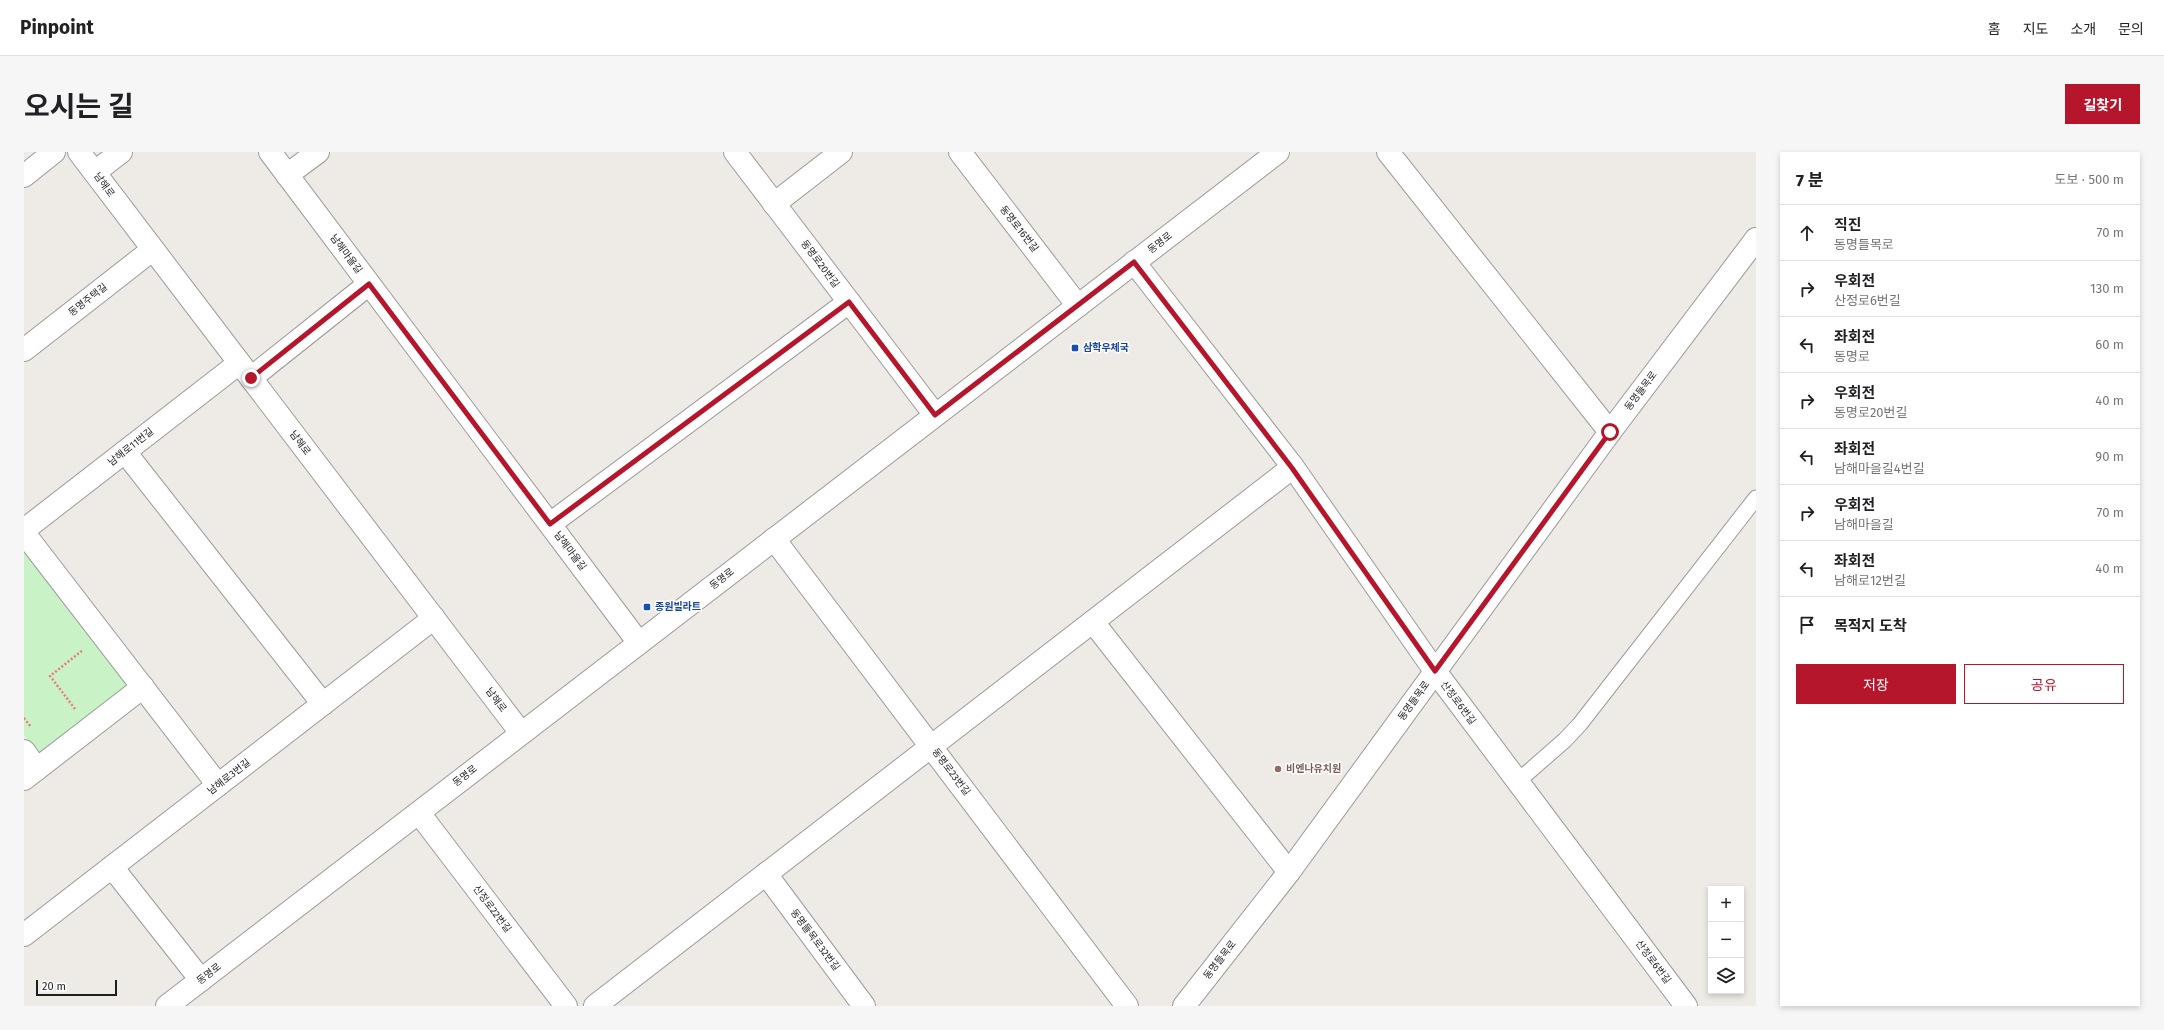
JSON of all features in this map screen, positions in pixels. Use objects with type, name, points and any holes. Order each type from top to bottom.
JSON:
[{"type":"street","points":[[24,176],[54,152]]},
{"type":"street","name":"남해로","points":[[79,152],[152,250],[521,733]]},
{"type":"street","points":[[95,172],[121,152]]},
{"type":"street","name":"남해마을길","points":[[270,152],[639,643]]},
{"type":"street","points":[[287,175],[318,152]]},
{"type":"street","name":"동명로20번길","points":[[735,152],[935,415]]},
{"type":"street","points":[[774,204],[841,152]]},
{"type":"street","name":"동명로16번길","points":[[960,152],[1078,306]]},
{"type":"street","name":"동명로","points":[[167,1006],[1278,152]]},
{"type":"street","points":[[1388,152],[1610,432]]},
{"type":"street","name":"동명들목로","points":[[1184,1006],[1289,872],[1610,432],[1756,239]]},
{"type":"street","name":"동명주택길","points":[[24,350],[152,250]]},
{"type":"street","name":"산정로6번길","points":[[1134,262],[1292,468],[1435,671],[1686,1006]]},
{"type":"street","name":"남해로11번길","points":[[24,530],[125,452],[245,371],[369,284]]},
{"type":"street","points":[[550,524],[849,302]]},
{"type":"street","points":[[125,452],[323,704]]},
{"type":"street","points":[[594,1006],[1292,468]]},
{"type":"street","points":[[24,533],[218,785]]},
{"type":"street","name":"동명로23번길","points":[[774,539],[932,746],[1127,1006]]},
{"type":"street","name":"남해로3번길","points":[[24,936],[434,618]]},
{"type":"street","points":[[1093,622],[1289,872]]},
{"type":"street","points":[[24,752],[31,774],[143,687]]},
{"type":"street","name":"산정로22번길","points":[[419,813],[566,1006]]},
{"type":"street","points":[[112,867],[201,980]]},
{"type":"street","name":"동명들목로32번길","points":[[766,874],[864,1006]]},
{"type":"lane","points":[[1517,782],[1565,740],[1580,724],[1756,498]]},
{"type":"path","points":[[77,711],[50,676],[88,646]]},
{"type":"green space","points":[[24,548],[131,684],[40,755],[24,735]]},
{"type":"place","name":"삼학우체국","points":[[1075,348]]},
{"type":"place","name":"종원빌라트","points":[[647,607]]},
{"type":"place","name":"비엔나유치원","points":[[1278,769]]},
{"type":"route","points":[[251,378],[369,284],[550,524],[849,302],[935,415],[1134,262],[1292,468],[1435,671],[1610,432]]}]
